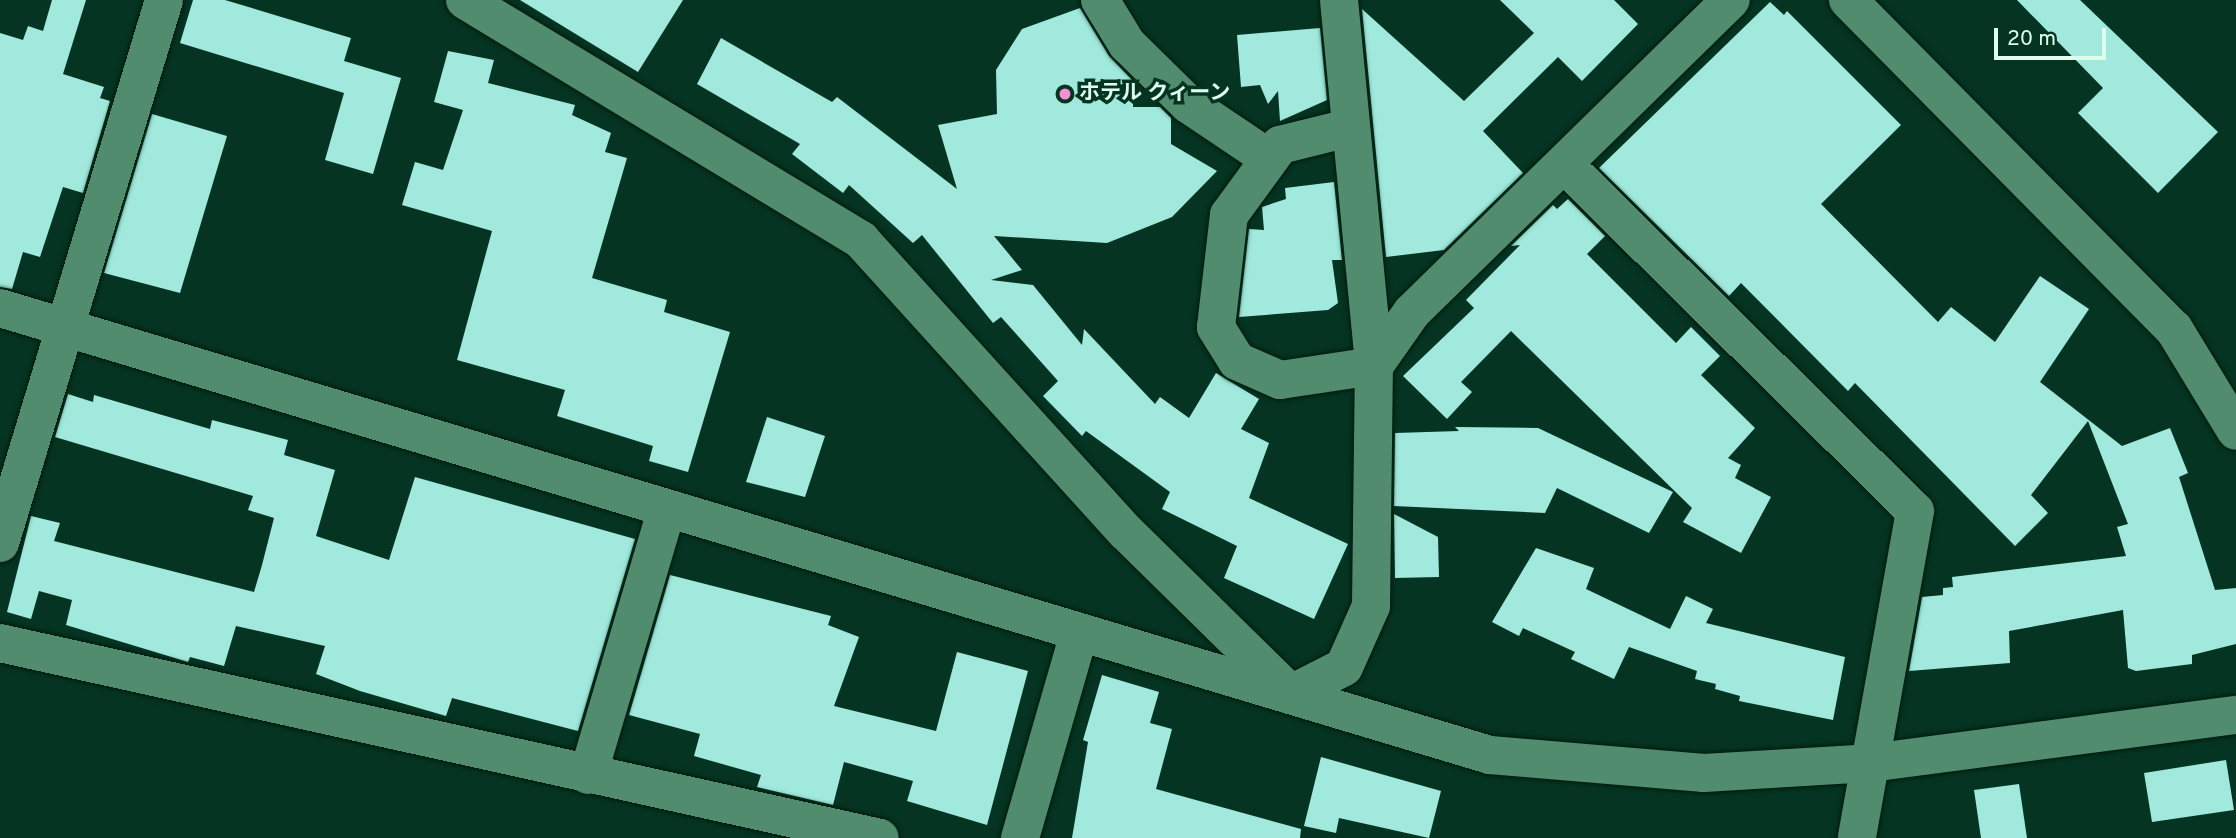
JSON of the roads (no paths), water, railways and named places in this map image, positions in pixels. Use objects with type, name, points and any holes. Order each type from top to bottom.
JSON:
[{"type":"street","points":[[465,0],[861,240],[1126,532],[1291,694]]},
{"type":"street","points":[[1100,0],[1127,44],[1188,104],[1267,158]]},
{"type":"street","points":[[1291,694],[1344,667],[1371,606],[1374,366],[1348,128],[1339,0]]},
{"type":"street","points":[[1348,128],[1280,145],[1267,158],[1229,215],[1216,327],[1237,361],[1280,380],[1374,366],[1412,312],[1731,0]]},
{"type":"street","points":[[1848,0],[2174,330],[2236,432]]},
{"type":"street","points":[[0,543],[156,2]]},
{"type":"street","points":[[1565,165],[1915,511],[1857,838]]},
{"type":"street","points":[[0,309],[1490,755],[1568,764],[1704,773],[1870,763],[2236,715]]},
{"type":"street","points":[[588,775],[667,508]]},
{"type":"street","points":[[1020,838],[1079,633]]},
{"type":"street","points":[[0,643],[880,838]]},
{"type":"place","name":"ホテル クィーン","points":[[1065,94]]}]
